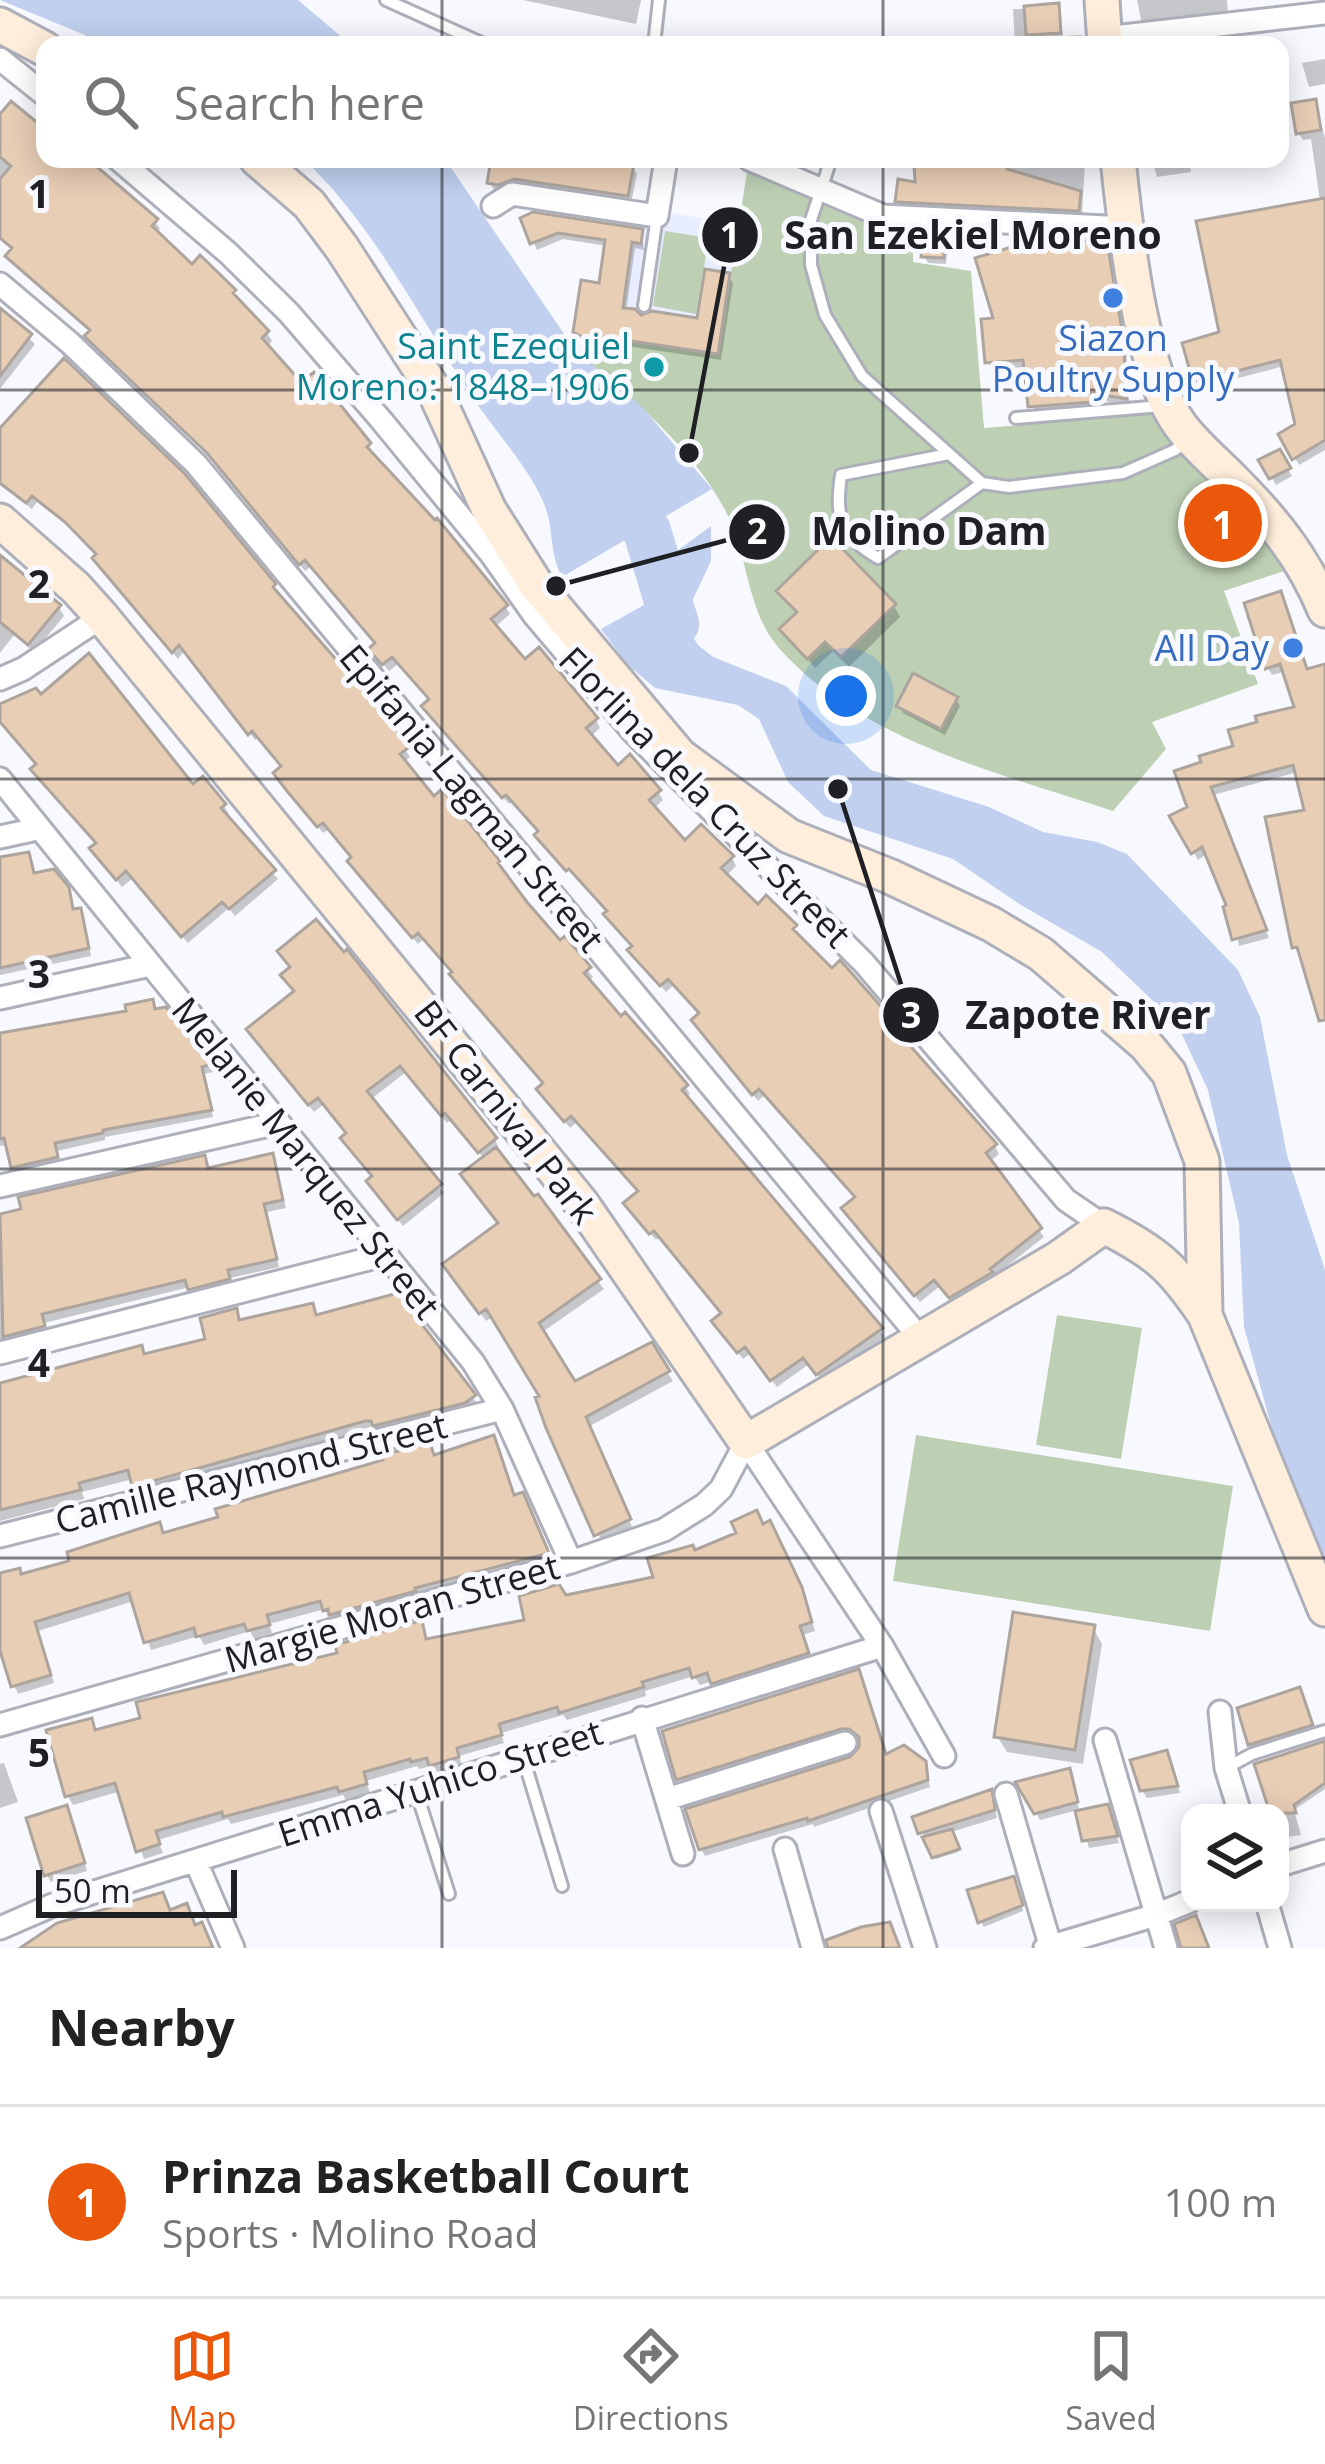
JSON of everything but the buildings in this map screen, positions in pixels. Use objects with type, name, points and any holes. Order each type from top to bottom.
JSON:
[{"type":"main road","points":[[1102,0],[1105,36]]},
{"type":"main road","points":[[0,25],[36,44]]},
{"type":"main road","points":[[270,168],[309,205],[342,248],[435,392],[489,510],[537,586],[680,756],[789,836],[889,876],[991,924],[1041,954],[1146,1045],[1169,1073],[1202,1161],[1205,1315],[1325,1609]]},
{"type":"main road","points":[[1119,168],[1140,310],[1167,404],[1189,436],[1275,523],[1302,559],[1325,610]]},
{"type":"main road","name":"BF Carnival Park","points":[[0,521],[102,617],[582,1204],[746,1442]]},
{"type":"main road","points":[[746,1442],[1059,1258],[1104,1226]]},
{"type":"main road","name":"Florlina dela Cruz Street","points":[[1104,1226],[1139,1243],[1177,1271],[1205,1315]]},
{"type":"street","points":[[1151,36],[1325,13]]},
{"type":"street","points":[[0,59],[36,88]]},
{"type":"street","name":"Florlina dela Cruz Street","points":[[129,168],[228,253],[289,313],[633,732],[864,964],[1066,1200],[1104,1226]]},
{"type":"street","points":[[493,206],[512,194],[657,216],[665,168]]},
{"type":"street","points":[[771,168],[883,216],[1126,228]]},
{"type":"street","name":"Epifania Lagman Street","points":[[0,284],[70,343],[196,464],[919,1337]]},
{"type":"street","points":[[0,679],[102,617]]},
{"type":"street","name":"Melanie Marquez Street","points":[[0,779],[473,1362],[502,1409],[571,1562]]},
{"type":"street","points":[[0,837],[37,829]]},
{"type":"street","points":[[0,998],[150,965]]},
{"type":"street","points":[[0,1186],[278,1123]]},
{"type":"street","points":[[0,1353],[384,1255]]},
{"type":"street","name":"Camille Raymond Street","points":[[0,1536],[502,1409]]},
{"type":"street","name":"Margie Moran Street","points":[[0,1725],[571,1562],[664,1530],[721,1489],[746,1442]]},
{"type":"street","name":"BF Carnival Park","points":[[746,1442],[882,1646],[944,1756]]},
{"type":"street","name":"Emma Yuhico Street","points":[[0,1928],[53,1905],[882,1646]]},
{"type":"street","points":[[1220,1712],[1226,1768],[1237,1804]]},
{"type":"street","points":[[642,1718],[683,1854]]},
{"type":"street","points":[[1105,1740],[1166,1948]]},
{"type":"street","points":[[667,1798],[845,1743]]},
{"type":"street","points":[[1006,1794],[1049,1947],[1181,1905]]},
{"type":"street","points":[[881,1811],[925,1948]]},
{"type":"street","points":[[785,1849],[813,1948]]},
{"type":"street","points":[[1289,1862],[1325,1851]]},
{"type":"street","points":[[196,1862],[232,1948]]},
{"type":"street","points":[[1270,1912],[1280,1948]]},
{"type":"lane","points":[[386,0],[466,36]]},
{"type":"lane","points":[[655,36],[659,0]]},
{"type":"lane","points":[[828,168],[811,220],[811,265],[826,315],[862,376],[982,483],[1009,488],[1124,473],[1175,450],[1189,436]]},
{"type":"lane","points":[[644,306],[657,216]]},
{"type":"lane","points":[[1016,418],[1167,404]]},
{"type":"lane","points":[[949,454],[841,475],[836,509],[855,542],[878,558],[982,483]]},
{"type":"lane","points":[[1226,1768],[1252,1754],[1325,1731]]},
{"type":"lane","points":[[523,1756],[562,1886]]},
{"type":"lane","points":[[416,1792],[449,1894]]},
{"type":"shaded area","points":[[663,212],[739,224],[718,354],[592,335],[608,218]]},
{"type":"green space","points":[[748,168],[913,224],[913,262],[971,271],[984,428],[1162,413],[1293,568],[1224,591],[1258,684],[1152,722],[1166,749],[1113,811],[934,750],[849,707],[812,680],[768,633],[729,518],[699,470],[661,426],[575,350],[587,335],[718,354]]},
{"type":"green space","points":[[665,231],[709,238],[696,314],[653,306]]},
{"type":"green space","points":[[1057,1315],[1142,1328],[1121,1459],[1036,1445]]},
{"type":"green space","points":[[916,1435],[1233,1486],[1210,1631],[893,1581]]},
{"type":"water","points":[[0,0],[298,0],[340,36],[87,36]]},
{"type":"water","points":[[312,168],[451,168],[575,350],[643,408],[712,489],[562,577],[546,509],[526,471],[371,239]]},
{"type":"water","points":[[711,526],[711,561],[686,614],[698,645],[713,657],[786,686],[871,770],[989,807],[1043,832],[1097,842],[1127,854],[1238,970],[1260,1017],[1287,1155],[1325,1270],[1325,1565],[1274,1436],[1244,1327],[1239,1223],[1208,1090],[1177,1024],[1102,952],[953,859],[824,816],[788,782],[759,719],[738,705],[655,688],[628,665],[601,629],[651,601],[640,578]]},
{"type":"waterway","points":[[608,476],[647,531],[675,624]]},
{"type":"place","name":"Siazon Poultry Supply","points":[[1113,298]]},
{"type":"place","name":"Saint Ezequiel Moreno: 1848–1906","points":[[654,367]]},
{"type":"place","name":"San Ezekiel Moreno","points":[[689,453]]},
{"type":"place","name":"Prinza Basketball Court","points":[[1223,523]]},
{"type":"place","name":"Molino Dam","points":[[556,586]]},
{"type":"place","name":"All Day","points":[[1293,648]]},
{"type":"place","name":"Zapote River","points":[[838,789]]}]
